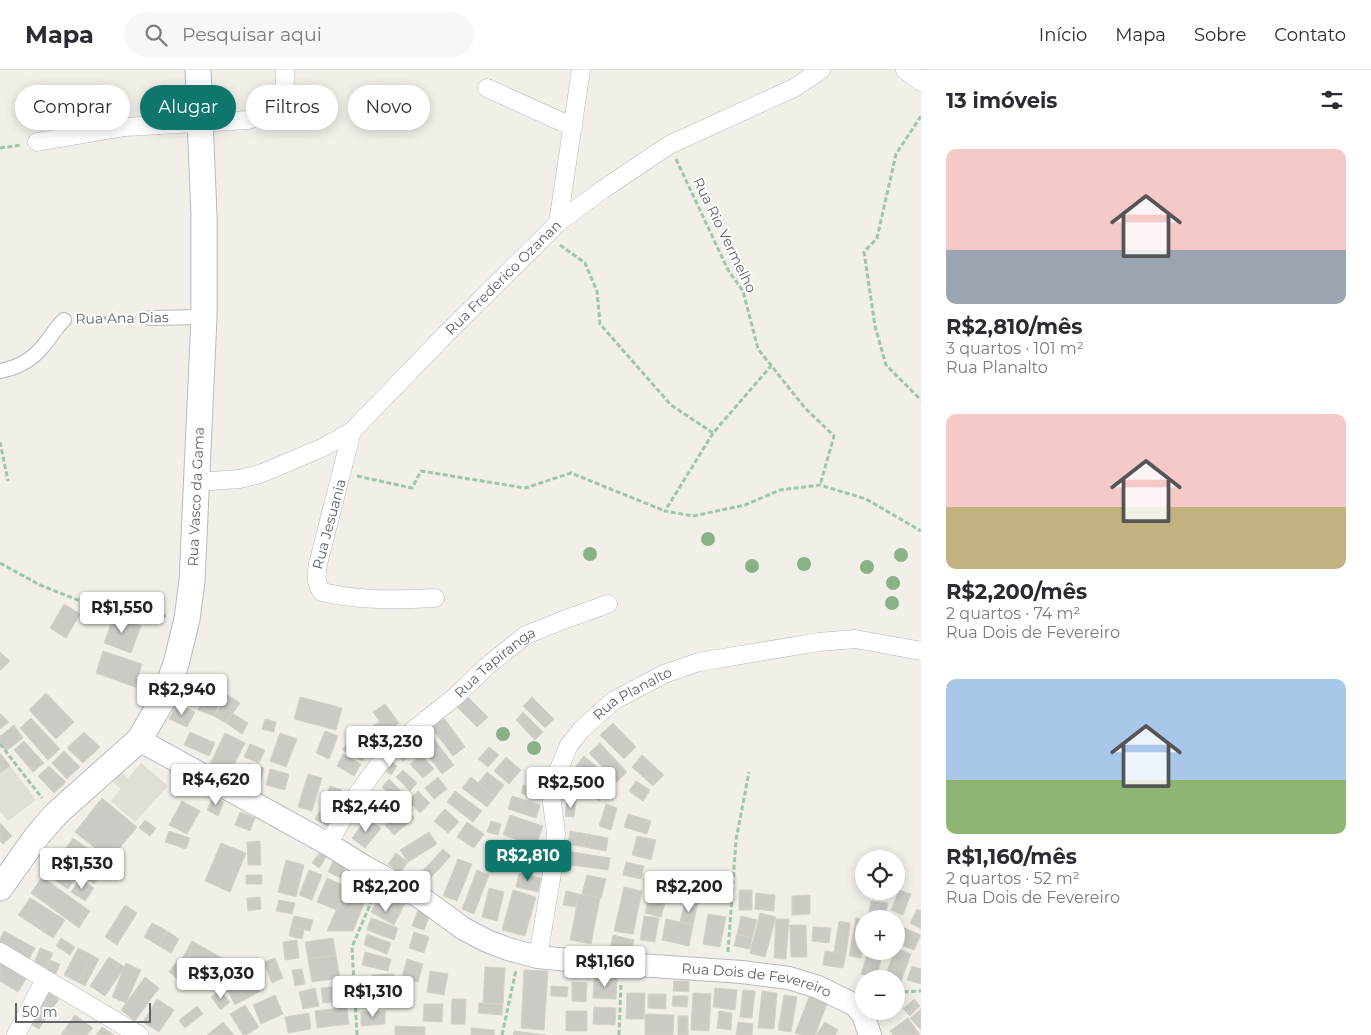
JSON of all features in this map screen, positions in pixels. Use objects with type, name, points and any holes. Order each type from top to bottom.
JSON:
[{"type":"main road","name":"Rua Vasco da Gama","points":[[198,70],[199,85]]},
{"type":"main road","name":"Rua Vasco da Gama","points":[[1,882],[56,814],[139,740],[162,701],[176,664],[187,619],[192,581],[197,482],[204,317],[204,215],[200,130]]},
{"type":"street","points":[[236,120],[264,116],[276,108],[283,98],[285,70]]},
{"type":"street","points":[[552,229],[573,127],[581,70]]},
{"type":"street","name":"Rua Frederico Ozanan","points":[[197,482],[239,480],[260,474],[324,447],[352,431],[552,229],[602,190],[669,145],[794,88],[822,70]]},
{"type":"street","points":[[905,70],[921,82]]},
{"type":"street","points":[[487,88],[573,127]]},
{"type":"street","points":[[37,142],[140,126]]},
{"type":"street","name":"Rua Ana Dias","points":[[150,318],[204,317]]},
{"type":"street","name":"Rua Ana Dias","points":[[0,371],[13,368],[29,360],[43,347],[64,320]]},
{"type":"street","name":"Rua Jesuania","points":[[352,431],[316,577],[317,585],[322,592],[338,596],[382,599],[435,598]]},
{"type":"street","name":"Rua Tapiranga","points":[[328,844],[356,796],[391,748],[456,696],[487,666],[526,636],[608,604]]},
{"type":"street","name":"Rua Planalto","points":[[529,954],[554,858],[555,817],[551,795],[555,779],[569,745],[581,730],[613,701],[664,674],[699,662],[810,644],[854,639],[921,651]]},
{"type":"street","name":"Rua Dois de Fevereiro","points":[[139,740],[420,897],[464,929],[487,941],[529,954],[621,964],[765,974],[789,978],[837,995],[856,1005],[860,1009],[870,1035]]},
{"type":"street","points":[[0,952],[139,1035]]},
{"type":"street","points":[[16,1035],[45,979]]},
{"type":"path","points":[[921,116],[896,154],[877,238],[864,252],[875,326],[886,365],[921,400]]},
{"type":"path","name":"Rua Rio Vermelho","points":[[669,145],[728,270],[743,291],[758,349],[805,408],[834,436],[820,485]]},
{"type":"path","points":[[552,229],[585,263],[597,291],[600,324],[671,405],[714,433]]},
{"type":"path","name":"Rua Ana Dias","points":[[64,320],[70,318],[150,318]]},
{"type":"path","points":[[665,511],[714,433],[771,366]]},
{"type":"path","points":[[0,442],[8,481]]},
{"type":"path","points":[[343,473],[412,488],[421,471],[525,488],[571,473],[665,511],[693,516],[745,505],[780,490],[820,485],[866,499],[921,530]]},
{"type":"path","points":[[0,563],[40,585],[83,602],[187,619]]},
{"type":"path","points":[[0,744],[56,814]]},
{"type":"path","points":[[726,972],[736,840],[749,772]]},
{"type":"path","points":[[357,1035],[352,947],[382,876]]},
{"type":"path","points":[[502,1035],[529,954]]},
{"type":"path","points":[[619,1035],[621,964]]},
{"type":"path","points":[[905,992],[921,991]]},
{"type":"shaded area","points":[[141,763],[168,786],[135,822],[111,801],[121,789],[113,782],[121,772],[128,778]]},
{"type":"shaded area","points":[[10,766],[36,800],[8,821],[0,811],[0,773]]},
{"type":"building","points":[[64,604],[80,614],[66,638],[50,628]]},
{"type":"building","points":[[114,616],[141,626],[131,653],[104,643]]},
{"type":"building","points":[[103,651],[142,664],[135,687],[96,673]]},
{"type":"building","points":[[0,652],[10,661],[0,671]]},
{"type":"building","points":[[207,688],[223,694],[214,716],[198,710]]},
{"type":"building","points":[[46,693],[74,722],[56,739],[29,710]]},
{"type":"building","points":[[228,695],[240,703],[226,723],[214,716]]},
{"type":"building","points":[[467,696],[488,717],[477,727],[456,706]]},
{"type":"building","points":[[300,697],[342,708],[336,730],[294,719]]},
{"type":"building","points":[[532,697],[554,719],[545,728],[523,706]]},
{"type":"building","points":[[177,704],[195,712],[187,727],[169,719]]},
{"type":"building","points":[[385,704],[399,723],[387,732],[373,712]]},
{"type":"building","points":[[523,712],[543,732],[535,740],[516,720]]},
{"type":"building","points":[[0,713],[9,722],[0,729]]},
{"type":"building","points":[[232,713],[248,723],[242,734],[226,723]]},
{"type":"building","points":[[31,718],[60,749],[48,760],[20,728]]},
{"type":"building","points":[[444,718],[465,747],[453,756],[431,727]]},
{"type":"building","points":[[265,719],[276,722],[274,732],[262,729]]},
{"type":"building","points":[[380,721],[387,732],[373,741],[365,731]]},
{"type":"building","points":[[613,723],[636,747],[624,759],[600,735]]},
{"type":"building","points":[[14,725],[23,738],[6,751],[0,743],[0,736]]},
{"type":"building","points":[[427,730],[454,765],[442,774],[415,739]]},
{"type":"building","points":[[325,731],[338,736],[329,759],[316,753]]},
{"type":"building","points":[[84,732],[100,747],[83,763],[67,748]]},
{"type":"building","points":[[190,732],[215,743],[209,756],[184,745]]},
{"type":"building","points":[[225,733],[245,743],[229,775],[209,766]]},
{"type":"building","points":[[280,733],[297,739],[286,767],[270,761]]},
{"type":"building","points":[[352,734],[361,740],[352,755],[343,750]]},
{"type":"building","points":[[361,740],[371,745],[362,761],[352,755]]},
{"type":"building","points":[[24,741],[44,763],[33,772],[14,750]]},
{"type":"building","points":[[406,742],[414,753],[403,761],[394,751]]},
{"type":"building","points":[[600,743],[627,772],[617,782],[589,753]]},
{"type":"building","points":[[250,744],[265,750],[259,763],[244,757]]},
{"type":"building","points":[[489,747],[499,755],[488,767],[478,759]]},
{"type":"building","points":[[64,751],[80,767],[67,779],[52,763]]},
{"type":"building","points":[[0,753],[10,766],[0,773]]},
{"type":"building","points":[[343,754],[361,764],[354,776],[337,766]]},
{"type":"building","points":[[421,755],[434,769],[423,778],[410,764]]},
{"type":"building","points":[[642,755],[664,775],[653,786],[632,767]]},
{"type":"building","points":[[584,756],[597,767],[590,776],[576,766]]},
{"type":"building","points":[[506,757],[521,770],[509,784],[494,771]]},
{"type":"building","points":[[389,760],[397,766],[391,775],[383,769]]},
{"type":"building","points":[[248,763],[264,768],[260,783],[244,778]]},
{"type":"building","points":[[49,766],[66,782],[54,793],[38,776]]},
{"type":"building","points":[[270,769],[289,774],[285,790],[266,785]]},
{"type":"building","points":[[403,770],[417,783],[410,791],[396,777]]},
{"type":"building","points":[[487,772],[504,785],[495,797],[478,783]]},
{"type":"building","points":[[308,774],[322,778],[312,811],[298,807]]},
{"type":"building","points":[[438,777],[447,789],[434,799],[425,788]]},
{"type":"building","points":[[471,777],[495,797],[487,807],[462,788]]},
{"type":"building","points":[[567,778],[578,781],[575,795],[564,792]]},
{"type":"building","points":[[389,779],[404,794],[397,801],[382,787]]},
{"type":"building","points":[[636,781],[650,790],[643,801],[629,791]]},
{"type":"building","points":[[589,782],[605,790],[600,801],[584,793]]},
{"type":"building","points":[[523,785],[542,792],[540,800],[521,793]]},
{"type":"building","points":[[330,786],[342,790],[338,800],[326,795]]},
{"type":"building","points":[[418,791],[430,803],[420,813],[408,801]]},
{"type":"building","points":[[455,791],[482,811],[473,822],[447,802]]},
{"type":"building","points":[[381,795],[394,804],[382,822],[368,812]]},
{"type":"building","points":[[512,796],[540,805],[536,818],[508,809]]},
{"type":"building","points":[[213,797],[224,802],[218,816],[207,810]]},
{"type":"building","points":[[102,798],[137,827],[110,860],[75,832]]},
{"type":"building","points":[[567,800],[576,801],[574,817],[565,816]]},
{"type":"building","points":[[182,801],[200,811],[187,834],[169,825]]},
{"type":"building","points":[[353,803],[364,806],[358,823],[348,820]]},
{"type":"building","points":[[606,804],[617,808],[611,830],[599,826]]},
{"type":"building","points":[[322,808],[334,815],[328,826],[315,819]]},
{"type":"building","points":[[404,808],[414,818],[394,835],[385,825]]},
{"type":"building","points":[[445,809],[459,822],[448,833],[434,821]]},
{"type":"building","points":[[240,812],[255,818],[250,831],[235,825]]},
{"type":"building","points":[[628,814],[651,821],[647,834],[624,827]]},
{"type":"building","points":[[510,815],[543,826],[536,846],[503,835]]},
{"type":"building","points":[[367,818],[381,828],[365,848],[352,838]]},
{"type":"building","points":[[145,820],[156,828],[150,836],[139,828]]},
{"type":"building","points":[[491,821],[501,824],[498,835],[487,832]]},
{"type":"building","points":[[467,822],[484,834],[474,848],[457,837]]},
{"type":"building","points":[[0,823],[12,836],[3,844],[0,841]]},
{"type":"building","points":[[169,831],[190,838],[186,849],[165,842]]},
{"type":"building","points":[[570,831],[587,834],[584,847],[568,844]]},
{"type":"building","points":[[429,832],[437,844],[408,862],[400,850]]},
{"type":"building","points":[[587,834],[608,838],[606,851],[584,847]]},
{"type":"building","points":[[637,836],[656,840],[651,860],[632,855]]},
{"type":"building","points":[[73,838],[108,863],[94,884],[58,859]]},
{"type":"building","points":[[260,841],[261,865],[248,865],[247,842]]},
{"type":"building","points":[[221,843],[246,853],[230,892],[205,881]]},
{"type":"building","points":[[508,843],[522,848],[515,866],[501,860]]},
{"type":"building","points":[[522,848],[540,855],[533,873],[515,866]]},
{"type":"building","points":[[443,849],[451,856],[438,870],[430,863]]},
{"type":"building","points":[[566,851],[610,858],[608,870],[564,864]]},
{"type":"building","points":[[320,852],[327,856],[319,868],[312,863]]},
{"type":"building","points":[[396,853],[408,862],[400,873],[388,864]]},
{"type":"building","points":[[334,859],[347,865],[341,878],[328,872]]},
{"type":"building","points":[[458,859],[472,864],[457,901],[443,896]]},
{"type":"building","points":[[286,860],[304,865],[296,897],[278,892]]},
{"type":"building","points":[[626,862],[644,866],[641,879],[623,875]]},
{"type":"building","points":[[430,863],[438,870],[421,887],[414,880]]},
{"type":"building","points":[[59,865],[76,878],[68,889],[51,877]]},
{"type":"building","points":[[309,870],[322,875],[312,900],[299,895]]},
{"type":"building","points":[[477,870],[489,875],[474,914],[462,909]]},
{"type":"building","points":[[519,873],[541,878],[538,892],[516,887]]},
{"type":"building","points":[[246,875],[262,875],[262,884],[246,884]]},
{"type":"building","points":[[587,875],[606,879],[601,898],[582,894]]},
{"type":"building","points":[[42,877],[90,911],[79,928],[31,893]]},
{"type":"building","points":[[80,878],[94,888],[85,901],[71,892]]},
{"type":"building","points":[[327,878],[347,887],[337,910],[317,902]]},
{"type":"building","points":[[349,880],[370,889],[353,931],[327,931]]},
{"type":"building","points":[[652,885],[669,889],[661,917],[645,913]]},
{"type":"building","points":[[624,887],[642,891],[633,934],[614,931]]},
{"type":"building","points":[[489,888],[504,892],[497,921],[482,917]]},
{"type":"building","points":[[513,890],[536,897],[525,936],[502,930]]},
{"type":"building","points":[[739,890],[752,890],[752,910],[739,910]]},
{"type":"building","points":[[383,891],[405,903],[400,913],[377,901]]},
{"type":"building","points":[[566,891],[579,894],[576,907],[563,905]]},
{"type":"building","points":[[905,892],[911,894],[905,910],[891,910],[895,900],[905,900]]},
{"type":"building","points":[[756,893],[775,895],[774,911],[755,909]]},
{"type":"building","points":[[579,894],[600,898],[591,944],[570,940]]},
{"type":"building","points":[[810,895],[810,914],[792,915],[792,896]]},
{"type":"building","points":[[260,897],[261,909],[248,911],[247,898]]},
{"type":"building","points":[[30,898],[65,920],[53,938],[18,915]]},
{"type":"building","points":[[279,900],[295,903],[292,914],[276,911]]},
{"type":"building","points":[[377,901],[400,913],[394,925],[371,912]]},
{"type":"building","points":[[685,901],[698,903],[693,925],[680,922]]},
{"type":"building","points":[[871,901],[888,903],[887,910],[869,910]]},
{"type":"building","points":[[125,905],[137,913],[117,945],[105,937]]},
{"type":"building","points":[[917,909],[921,911],[921,929],[910,923]]},
{"type":"building","points":[[418,910],[430,914],[424,930],[412,926]]},
{"type":"building","points":[[760,913],[776,917],[765,957],[750,953]]},
{"type":"building","points":[[708,914],[726,917],[720,947],[703,944]]},
{"type":"building","points":[[294,916],[313,920],[310,931],[291,927]]},
{"type":"building","points":[[644,916],[659,918],[655,942],[640,940]]},
{"type":"building","points":[[741,916],[757,920],[752,938],[737,934]]},
{"type":"building","points":[[371,918],[398,928],[394,940],[367,930]]},
{"type":"building","points":[[666,919],[693,925],[689,946],[662,940]]},
{"type":"building","points":[[776,919],[789,919],[786,959],[774,958]]},
{"type":"building","points":[[839,921],[850,923],[846,954],[834,952]]},
{"type":"building","points":[[152,923],[167,931],[159,946],[144,937]]},
{"type":"building","points":[[855,923],[855,957],[849,956]]},
{"type":"building","points":[[790,925],[806,925],[807,957],[791,957]]},
{"type":"building","points":[[291,927],[304,930],[302,939],[289,936]]},
{"type":"building","points":[[813,927],[831,928],[829,943],[812,941]]},
{"type":"building","points":[[905,928],[921,935],[914,950],[905,946]]},
{"type":"building","points":[[4,931],[35,948],[26,964],[0,949],[0,939]]},
{"type":"building","points":[[167,931],[179,939],[171,953],[159,946]]},
{"type":"building","points":[[414,932],[429,937],[424,953],[409,948]]},
{"type":"building","points":[[367,934],[391,943],[387,954],[364,945]]},
{"type":"building","points":[[737,934],[752,938],[750,949],[734,946]]},
{"type":"building","points":[[613,935],[634,940],[631,952],[610,948]]},
{"type":"building","points":[[61,938],[75,947],[70,955],[56,946]]},
{"type":"building","points":[[333,938],[336,955],[308,959],[305,942]]},
{"type":"building","points":[[297,940],[299,958],[285,960],[283,942]]},
{"type":"building","points":[[192,941],[229,962],[219,980],[182,959]]},
{"type":"building","points":[[40,948],[53,953],[45,971],[33,966]]},
{"type":"building","points":[[78,948],[92,955],[78,982],[64,975]]},
{"type":"building","points":[[825,951],[846,954],[843,968],[823,965]]},
{"type":"building","points":[[365,952],[391,959],[388,971],[362,965]]},
{"type":"building","points":[[905,952],[911,954],[905,970],[887,970],[891,960],[905,960]]},
{"type":"building","points":[[92,955],[99,959],[85,986],[78,982]]},
{"type":"building","points":[[336,955],[340,978],[312,982],[308,959]]},
{"type":"building","points":[[109,957],[125,967],[105,996],[90,986]]},
{"type":"building","points":[[275,958],[283,978],[272,983],[264,962]]},
{"type":"building","points":[[0,959],[28,976],[18,992],[0,981]]},
{"type":"building","points":[[407,959],[423,964],[418,982],[402,977]]},
{"type":"building","points":[[50,960],[60,964],[56,974],[46,970]]},
{"type":"building","points":[[178,960],[194,972],[185,984],[169,972]]},
{"type":"building","points":[[865,960],[881,960],[878,970],[862,970]]},
{"type":"building","points":[[126,963],[141,970],[126,1003],[112,997]]},
{"type":"building","points":[[912,966],[921,969],[921,984],[907,980]]},
{"type":"building","points":[[485,967],[505,968],[503,1004],[483,1003]]},
{"type":"building","points":[[302,969],[305,984],[295,986],[292,970]]},
{"type":"building","points":[[524,970],[548,971],[544,1030],[521,1028]]},
{"type":"building","points":[[430,971],[448,974],[444,995],[427,992]]},
{"type":"building","points":[[256,974],[264,989],[235,1005],[227,990]]},
{"type":"building","points":[[394,974],[394,999],[373,1000],[372,975]]},
{"type":"building","points":[[145,977],[159,988],[135,1021],[121,1010]]},
{"type":"building","points":[[594,978],[617,978],[616,999],[593,998]]},
{"type":"building","points":[[674,981],[689,981],[689,992],[673,991]]},
{"type":"building","points":[[572,982],[587,983],[586,1002],[572,1001]]},
{"type":"building","points":[[339,986],[341,1001],[323,1003],[321,988]]},
{"type":"building","points":[[551,986],[568,987],[567,997],[551,996]]},
{"type":"building","points":[[315,988],[319,1006],[303,1009],[299,992]]},
{"type":"building","points":[[409,988],[411,1005],[401,1006],[400,989]]},
{"type":"building","points":[[715,988],[737,990],[735,1010],[713,1007]]},
{"type":"building","points":[[45,990],[59,999],[39,1029],[26,1021]]},
{"type":"building","points":[[220,990],[230,1002],[221,1010],[211,997]]},
{"type":"building","points":[[743,990],[755,991],[752,1018],[740,1017]]},
{"type":"building","points":[[762,991],[777,993],[774,1029],[758,1028]]},
{"type":"building","points":[[627,993],[645,993],[644,1019],[626,1019]]},
{"type":"building","points":[[693,993],[711,994],[709,1031],[691,1030]]},
{"type":"building","points":[[648,994],[666,994],[666,1009],[648,1008]]},
{"type":"building","points":[[275,995],[283,1014],[261,1024],[253,1005]]},
{"type":"building","points":[[784,995],[797,997],[791,1032],[778,1030]]},
{"type":"building","points":[[673,996],[688,996],[687,1007],[672,1006]]},
{"type":"building","points":[[809,997],[827,1004],[815,1035],[802,1035],[795,1033]]},
{"type":"building","points":[[157,999],[174,1010],[159,1032],[143,1022]]},
{"type":"building","points":[[452,999],[466,999],[465,1024],[451,1024]]},
{"type":"building","points":[[914,999],[920,1006],[910,1016],[905,1011],[905,1007]]},
{"type":"building","points":[[479,1003],[503,1004],[502,1015],[478,1013]]},
{"type":"building","points":[[424,1004],[443,1004],[442,1022],[423,1021]]},
{"type":"building","points":[[245,1005],[259,1027],[243,1035],[230,1014]]},
{"type":"building","points":[[197,1006],[203,1014],[185,1028],[179,1020]]},
{"type":"building","points":[[347,1007],[349,1024],[317,1028],[315,1011]]},
{"type":"building","points":[[594,1007],[616,1008],[615,1025],[593,1024]]},
{"type":"building","points":[[921,1009],[921,1030],[910,1018]]},
{"type":"building","points":[[385,1011],[385,1024],[361,1026],[361,1012]]},
{"type":"building","points":[[566,1011],[587,1011],[587,1031],[566,1031]]},
{"type":"building","points":[[719,1011],[732,1013],[731,1030],[717,1028]]},
{"type":"building","points":[[309,1013],[311,1029],[288,1033],[285,1017]]},
{"type":"building","points":[[645,1014],[674,1015],[673,1035],[645,1035]]},
{"type":"building","points":[[75,1015],[93,1028],[87,1035],[61,1035]]},
{"type":"building","points":[[678,1016],[688,1016],[688,1035],[678,1035]]},
{"type":"building","points":[[908,1018],[920,1035],[893,1035],[890,1031]]},
{"type":"building","points":[[223,1022],[234,1035],[207,1035]]},
{"type":"building","points":[[738,1022],[753,1024],[752,1035],[736,1035]]},
{"type":"building","points":[[825,1022],[838,1030],[835,1035],[816,1035]]},
{"type":"building","points":[[395,1026],[425,1027],[425,1035],[395,1035]]},
{"type":"building","points":[[102,1027],[114,1035],[96,1035]]},
{"type":"building","points":[[471,1028],[495,1030],[494,1035],[471,1035]]},
{"type":"building","points":[[514,1031],[546,1035],[513,1035]]}]
